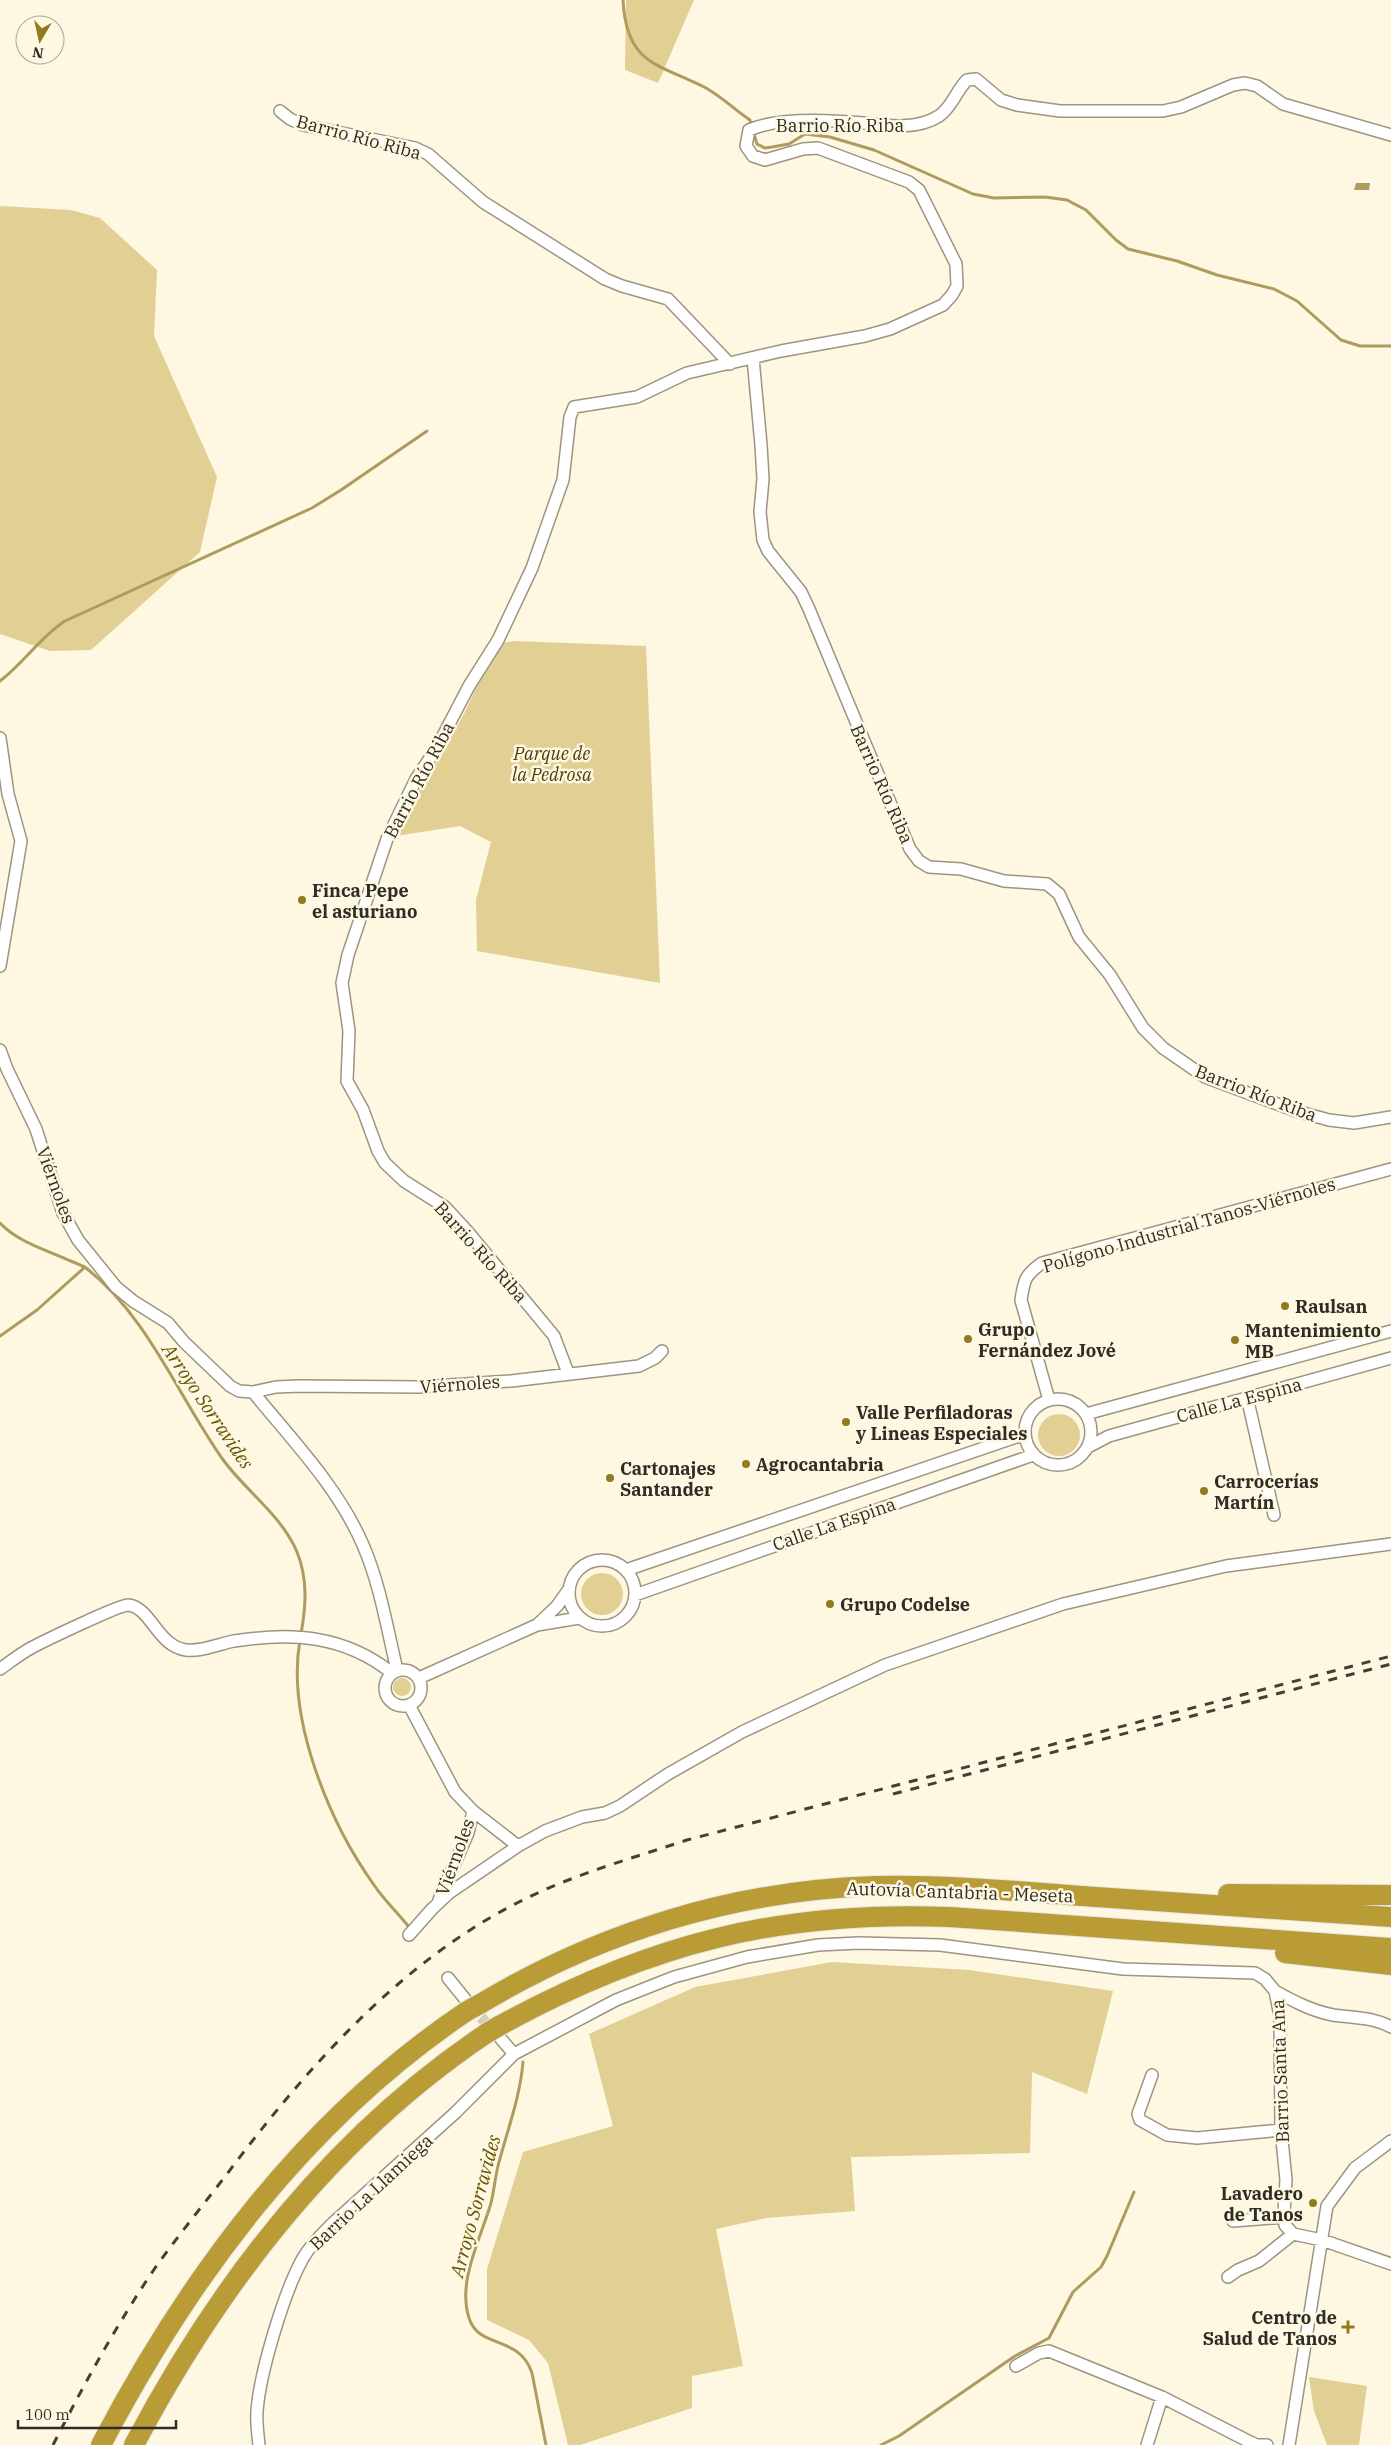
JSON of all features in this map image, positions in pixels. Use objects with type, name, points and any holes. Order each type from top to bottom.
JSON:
[{"type":"highway","points":[[877,1886],[900,1881],[924,1881],[1198,1893],[1391,1895]]},
{"type":"highway","name":"Autovía Cantabria - Meseta","points":[[100,2445],[144,2367],[188,2297],[233,2234],[265,2194],[319,2134],[356,2097],[471,2004],[571,1955],[666,1920],[733,1903],[786,1894],[877,1886],[996,1891],[1391,1917]]},
{"type":"highway","name":"Autovía Cantabria - Meseta","points":[[134,2445],[169,2383],[247,2265],[318,2177],[358,2136],[401,2097],[496,2033],[566,1990],[618,1968],[673,1949],[755,1929],[811,1921],[896,1916],[1391,1948]]},
{"type":"highway","points":[[1037,1924],[1112,1936],[1219,1945],[1391,1965]]},
{"type":"highway","points":[[139,2445],[169,2383]]},
{"type":"street","name":"Barrio Río Riba","points":[[568,1373],[554,1336],[468,1232],[445,1207],[404,1181],[385,1163],[378,1151],[364,1110],[347,1081],[349,1031],[342,983],[348,955],[386,839],[416,779],[436,749],[469,686],[498,640],[532,568],[563,480],[570,417],[574,407],[636,396],[687,373],[890,329],[943,305],[957,286],[958,274],[949,250],[919,190],[909,182],[818,148],[803,149],[765,160],[754,156],[746,146],[753,128],[830,122],[889,126],[926,122],[947,108],[967,80],[976,79],[1001,100],[1017,105],[1060,112],[1163,111],[1181,107],[1233,85],[1245,83],[1256,86],[1283,104],[1391,135]]},
{"type":"street","name":"Barrio Río Riba","points":[[280,111],[290,119],[303,125],[415,148],[428,154],[483,202],[605,279],[622,286],[668,299],[730,364]]},
{"type":"street","name":"Barrio Río Riba","points":[[752,358],[761,446],[760,512],[763,540],[768,551],[796,586],[809,609],[910,848],[919,861],[929,867],[961,869],[1004,881],[1047,884],[1059,894],[1079,936],[1110,975],[1143,1028],[1164,1048],[1205,1077],[1296,1111],[1329,1120],[1354,1123],[1391,1117]]},
{"type":"street","points":[[0,738],[8,794],[21,841],[0,966]]},
{"type":"street","name":"Viérnoles","points":[[0,1050],[7,1069],[36,1129],[62,1212],[92,1259],[116,1287],[133,1301],[168,1322],[184,1342],[230,1386],[239,1391],[253,1392],[276,1387],[299,1386],[419,1388],[511,1381],[639,1366],[655,1358],[662,1351]]},
{"type":"street","name":"Polígono Industrial Tanos-Viérnoles","points":[[1049,1400],[1021,1300],[1028,1273],[1042,1263],[1391,1169]]},
{"type":"street","name":"Calle La Espina","points":[[1086,1414],[1391,1331]]},
{"type":"street","name":"Calle La Espina","points":[[635,1595],[1033,1455],[1048,1464],[1066,1464],[1075,1461],[1088,1447],[1109,1436],[1391,1358]]},
{"type":"street","points":[[0,1669],[31,1648],[105,1613],[127,1605],[138,1608],[161,1637],[178,1649],[189,1650],[241,1640],[323,1639],[344,1646],[394,1672],[410,1670],[419,1678],[420,1694],[409,1705],[396,1704],[387,1696],[385,1684],[394,1672],[376,1582],[362,1544],[341,1504],[253,1392]]},
{"type":"street","points":[[1247,1397],[1274,1515]]},
{"type":"street","points":[[1033,1455],[1027,1445],[1026,1423],[1031,1413],[1039,1405],[1049,1400],[1070,1401],[1079,1406],[1086,1414],[1091,1429],[1088,1447]]},
{"type":"street","name":"Calle La Espina","points":[[626,1570],[1025,1434]]},
{"type":"street","points":[[518,1846],[545,1832],[582,1817],[605,1813],[620,1806],[668,1774],[742,1732],[885,1665],[910,1656],[1063,1604],[1216,1568],[1391,1544]]},
{"type":"street","points":[[419,1678],[538,1625],[579,1618],[599,1626],[620,1622],[633,1606],[635,1595],[631,1577],[626,1570],[607,1560],[586,1564],[572,1579],[569,1589],[569,1600],[579,1618]]},
{"type":"street","points":[[538,1625],[557,1606],[569,1589]]},
{"type":"street","name":"Viérnoles","points":[[409,1705],[455,1792],[473,1811],[518,1846],[449,1893],[409,1935]]},
{"type":"street","name":"Viérnoles","points":[[438,1903],[468,1833],[473,1811]]},
{"type":"street","name":"Barrio La Llamiega","points":[[259,2445],[257,2411],[263,2376],[280,2315],[303,2258],[316,2240],[332,2223],[455,2113],[514,2054],[616,2000],[674,1977],[747,1957],[818,1945],[859,1943],[940,1946],[1123,1970],[1255,1973],[1265,1979],[1275,1991]]},
{"type":"street","points":[[448,1978],[471,2004]]},
{"type":"street","name":"Barrio Santa Ana","points":[[1275,1991],[1298,2004],[1332,2015],[1375,2020],[1391,2027]]},
{"type":"street","name":"Barrio Santa Ana","points":[[1275,1991],[1280,2016],[1282,2055],[1281,2130],[1286,2180],[1285,2217]]},
{"type":"street","points":[[496,2033],[514,2054]]},
{"type":"street","points":[[1152,2075],[1138,2114],[1140,2120],[1167,2135],[1197,2138],[1281,2130]]},
{"type":"street","points":[[1289,2445],[1327,2206],[1355,2168],[1391,2141]]},
{"type":"street","points":[[1233,2221],[1285,2217],[1286,2225],[1292,2234],[1322,2240],[1391,2264]]},
{"type":"street","points":[[1228,2277],[1238,2270],[1259,2262],[1292,2234]]},
{"type":"street","points":[[1016,2366],[1039,2353],[1049,2351],[1162,2397],[1245,2443],[1267,2445]]},
{"type":"street","points":[[1147,2445],[1162,2397]]},
{"type":"green space","points":[[626,0],[694,0],[658,83],[625,70]]},
{"type":"green space","points":[[0,206],[71,210],[100,218],[157,270],[154,336],[217,477],[200,552],[91,650],[50,651],[0,634]]},
{"type":"green space","name":"Parque de la Pedrosa","points":[[515,641],[646,646],[660,983],[477,951],[476,900],[491,842],[460,826],[396,836],[416,794],[443,752],[464,714],[483,673],[501,643]]},
{"type":"green space","points":[[1063,1414],[1071,1417],[1077,1423],[1080,1435],[1077,1447],[1071,1453],[1055,1456],[1047,1453],[1041,1447],[1038,1431],[1041,1423],[1047,1417]]},
{"type":"green space","points":[[606,1573],[614,1576],[620,1582],[623,1594],[620,1606],[614,1612],[598,1615],[590,1612],[584,1606],[581,1590],[584,1582],[590,1576]]},
{"type":"green space","points":[[398,1678],[406,1678],[411,1683],[409,1694],[398,1696],[393,1691],[393,1683]]},
{"type":"green space","points":[[832,1962],[969,1970],[1113,1991],[1087,2094],[1032,2072],[1030,2153],[851,2157],[855,2211],[766,2218],[716,2229],[743,2366],[692,2376],[692,2408],[580,2445],[568,2445],[548,2363],[529,2340],[487,2320],[487,2269],[523,2152],[613,2126],[589,2034],[695,1987]]},
{"type":"green space","points":[[1309,2377],[1367,2386],[1359,2445],[1327,2445],[1314,2411]]},
{"type":"shaded area","points":[[1356,183],[1370,183],[1369,190],[1354,190]]},
{"type":"waterway","points":[[623,0],[631,38],[638,50],[660,67],[712,92],[750,120],[751,126]]},
{"type":"waterway","points":[[753,131],[757,144],[765,148],[789,144],[805,134],[830,137],[874,150],[973,194],[994,198],[1045,197],[1067,200],[1086,210],[1116,240],[1128,249],[1177,261],[1217,275],[1274,289],[1297,301],[1341,340],[1360,346],[1391,346]]},
{"type":"waterway","points":[[0,681],[56,627],[65,621],[312,508],[427,431]]},
{"type":"waterway","name":"Arroyo Sorravides","points":[[0,1223],[22,1240],[86,1268],[128,1310],[162,1360],[224,1461],[282,1527],[297,1552],[303,1572],[305,1593],[301,1634]]},
{"type":"waterway","points":[[0,1336],[37,1310],[85,1267]]},
{"type":"waterway","name":"Arroyo Sorravides","points":[[300,1640],[297,1670],[299,1702],[305,1735],[327,1800],[357,1860],[378,1890],[408,1926]]},
{"type":"waterway","name":"Arroyo Sorravides","points":[[523,2062],[519,2089],[498,2166],[491,2203],[468,2275],[466,2304],[469,2318],[474,2328],[481,2335],[518,2352],[526,2361],[532,2373],[546,2445]]},
{"type":"waterway","points":[[881,2445],[899,2436],[1015,2356],[1049,2338],[1073,2292],[1101,2267],[1134,2192]]},
{"type":"tunnel","points":[[470,2005],[496,2034]]},
{"type":"railway","points":[[53,2445],[101,2355],[141,2289],[173,2244],[257,2135],[322,2058],[357,2022],[433,1956],[474,1928],[517,1903],[558,1884],[687,1840],[1391,1656]]},
{"type":"railway","points":[[893,1794],[1391,1664]]},
{"type":"place","name":"Finca Pepe el asturiano","points":[[302,900]]},
{"type":"place","name":"Raulsan","points":[[1285,1306]]},
{"type":"place","name":"Grupo Fernández Jové","points":[[968,1339]]},
{"type":"place","name":"Mantenimiento MB","points":[[1235,1340]]},
{"type":"place","name":"Valle Perfiladoras y Lineas Especiales","points":[[846,1422]]},
{"type":"place","name":"Agrocantabria","points":[[746,1464]]},
{"type":"place","name":"Cartonajes Santander","points":[[610,1478]]},
{"type":"place","name":"Carrocerías Martín","points":[[1204,1491]]},
{"type":"place","name":"Grupo Codelse","points":[[830,1604]]},
{"type":"place","name":"Lavadero de Tanos","points":[[1313,2203]]},
{"type":"place","name":"Centro de Salud de Tanos","points":[[1348,2327]]}]
